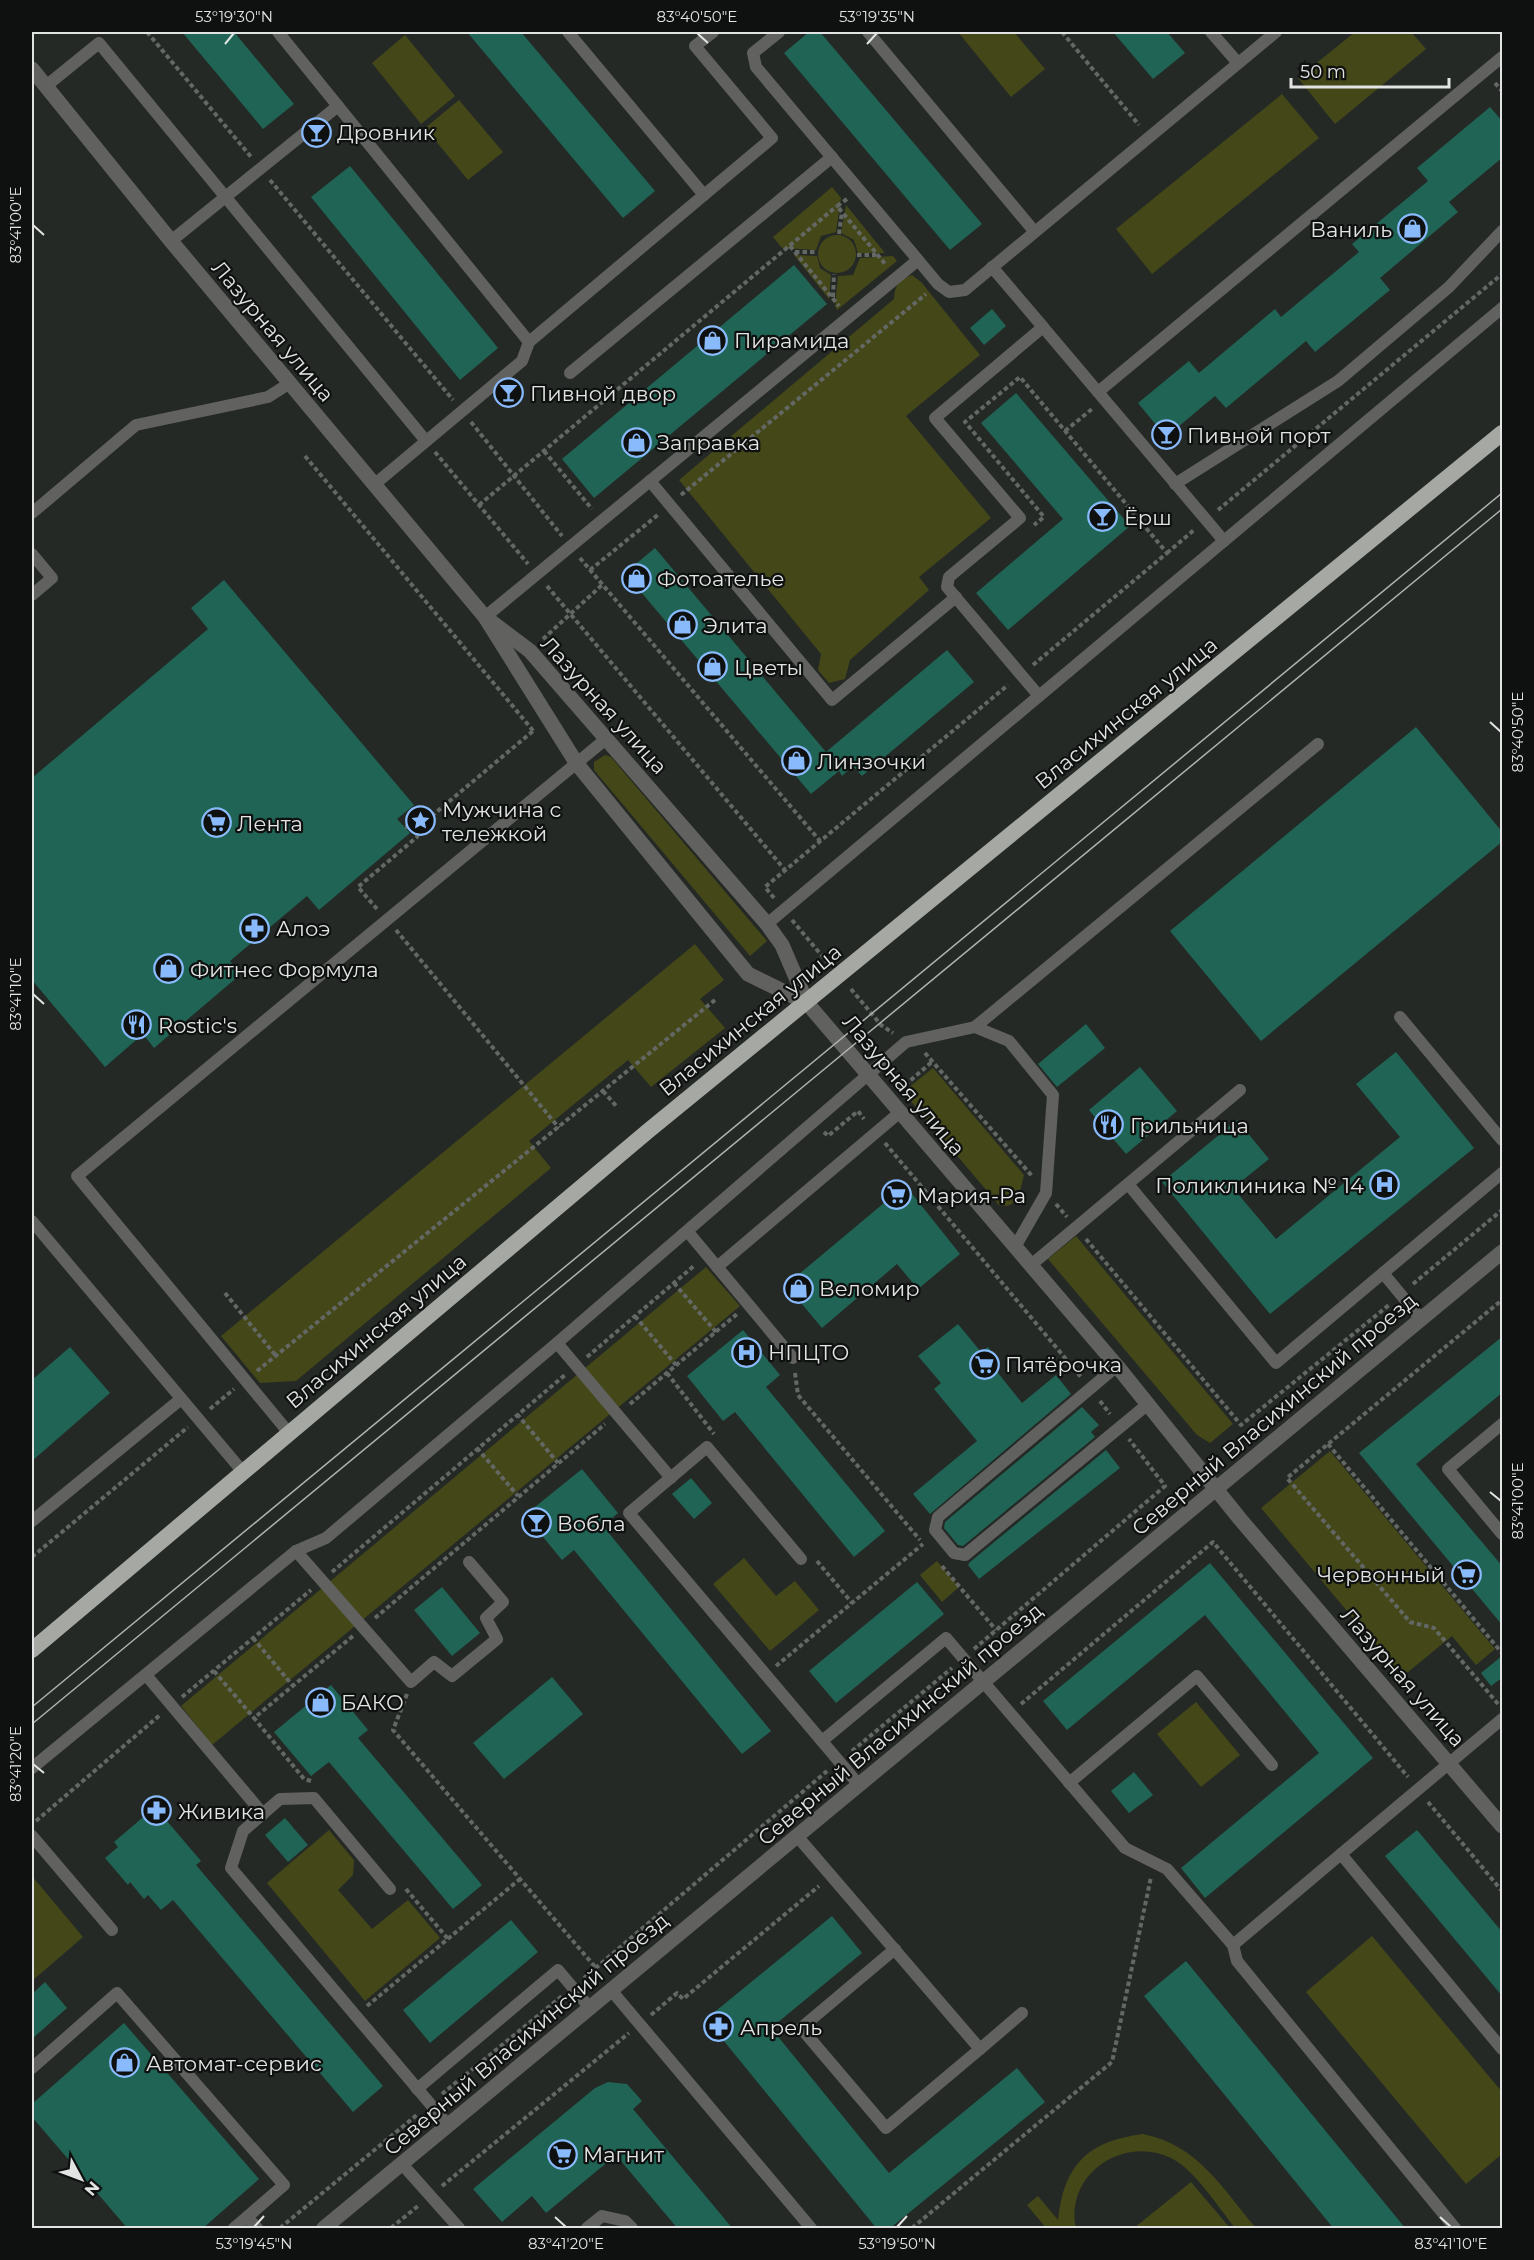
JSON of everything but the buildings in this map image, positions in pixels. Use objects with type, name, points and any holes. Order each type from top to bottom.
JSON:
[{"type":"highway","name":"Власихинская улица","points":[[32,1650],[648,1131],[840,977],[1503,433]]},
{"type":"street","name":"Лазурная улица","points":[[32,69],[171,241],[485,617],[577,764],[748,974],[807,1003]]},
{"type":"street","name":"Лазурная улица","points":[[485,617],[530,651],[767,924],[782,945],[807,1003],[1117,1366],[1216,1489],[1503,1827]]},
{"type":"street","name":"Северный Власихинский проезд","points":[[324,2229],[1421,1319],[1500,1259]]},
{"type":"lane","points":[[278,32],[529,342]]},
{"type":"lane","points":[[568,32],[704,195]]},
{"type":"lane","points":[[375,484],[522,361],[529,342],[772,138],[695,46],[713,32]]},
{"type":"lane","points":[[779,32],[753,53],[756,67],[938,284],[949,292],[965,290],[1276,32]]},
{"type":"lane","points":[[868,32],[1034,231]]},
{"type":"lane","points":[[1211,32],[1238,63]]},
{"type":"lane","points":[[46,86],[99,43],[426,441]]},
{"type":"lane","points":[[1098,392],[1503,57]]},
{"type":"lane","points":[[171,241],[338,106]]},
{"type":"lane","points":[[570,373],[832,157]]},
{"type":"lane","points":[[1175,484],[1338,381],[1449,286],[1503,231]]},
{"type":"lane","points":[[485,617],[918,260]]},
{"type":"lane","points":[[992,267],[1224,541]]},
{"type":"lane","points":[[767,924],[1503,308]]},
{"type":"lane","points":[[1039,696],[947,587],[949,577],[1020,518],[935,418],[1043,327]]},
{"type":"lane","points":[[32,513],[136,425],[268,397],[290,383]]},
{"type":"lane","points":[[650,482],[832,700],[956,597]]},
{"type":"lane","points":[[32,554],[52,578],[32,595]]},
{"type":"lane","points":[[289,1433],[77,1176],[607,738]]},
{"type":"lane","points":[[32,1768],[296,1551],[326,1538],[688,1232],[906,1042],[975,1027],[1318,744]]},
{"type":"lane","points":[[1400,1017],[1503,1140]]},
{"type":"lane","points":[[975,1027],[1009,1041],[1053,1095],[1046,1193],[1015,1247]]},
{"type":"lane","points":[[1031,1265],[1240,1090]]},
{"type":"lane","points":[[717,1267],[899,1113]]},
{"type":"lane","points":[[1128,1184],[1276,1362],[1503,1173]]},
{"type":"lane","points":[[32,1221],[243,1472]]},
{"type":"lane","points":[[688,1232],[793,1358]]},
{"type":"lane","points":[[1383,1273],[1421,1319]]},
{"type":"lane","points":[[557,1343],[671,1478]]},
{"type":"lane","points":[[1117,1366],[938,1517],[935,1530],[954,1553],[965,1555],[1148,1404]]},
{"type":"lane","points":[[32,1521],[181,1399]]},
{"type":"lane","points":[[1503,1424],[1448,1469],[1503,1534]]},
{"type":"lane","points":[[801,1559],[707,1448],[629,1513],[859,1785]]},
{"type":"lane","points":[[296,1551],[411,1682],[434,1662],[452,1676],[497,1639],[486,1618],[503,1602],[469,1562]]},
{"type":"lane","points":[[822,1741],[946,1638],[1125,1848],[1167,1869],[1233,1945],[1236,1961],[1455,2229]]},
{"type":"lane","points":[[146,1675],[263,1814]]},
{"type":"lane","points":[[1069,1783],[1197,1676],[1272,1766]]},
{"type":"lane","points":[[1233,1945],[1503,1719]]},
{"type":"lane","points":[[390,1889],[314,1798],[280,1799],[243,1831],[231,1868],[448,2125]]},
{"type":"lane","points":[[32,1836],[112,1930]]},
{"type":"lane","points":[[797,1836],[980,2049]]},
{"type":"lane","points":[[1341,1854],[1503,2049]]},
{"type":"lane","points":[[895,1948],[801,2028],[886,2128],[1022,2013]]},
{"type":"lane","points":[[417,2089],[558,1970],[590,2008]]},
{"type":"lane","points":[[611,1990],[811,2229]]},
{"type":"lane","points":[[32,2068],[117,1993],[284,2185],[234,2229]]},
{"type":"lane","points":[[402,2164],[459,2229]]},
{"type":"lane","points":[[587,2229],[602,2216],[625,2221],[632,2229]]},
{"type":"lane","points":[[247,2217],[257,2229]]},
{"type":"path","points":[[147,32],[590,570],[820,841]]},
{"type":"path","points":[[1062,32],[1139,125]]},
{"type":"path","points":[[1130,132],[1148,117]]},
{"type":"path","points":[[479,505],[859,189]]},
{"type":"path","points":[[837,207],[890,269]]},
{"type":"path","points":[[839,234],[842,212]]},
{"type":"path","points":[[790,246],[842,309]]},
{"type":"path","points":[[795,252],[817,252]]},
{"type":"path","points":[[857,255],[878,255]]},
{"type":"path","points":[[833,298],[834,274]]},
{"type":"path","points":[[1167,553],[1503,274]]},
{"type":"path","points":[[590,570],[938,284]]},
{"type":"path","points":[[426,441],[785,870]]},
{"type":"path","points":[[544,451],[595,512]]},
{"type":"path","points":[[305,456],[539,738]]},
{"type":"path","points":[[405,828],[420,825],[533,731]]},
{"type":"path","points":[[420,825],[417,837],[358,887],[559,1128]]},
{"type":"path","points":[[800,931],[881,1025],[926,1053]]},
{"type":"path","points":[[32,1557],[198,1418],[715,1000]]},
{"type":"path","points":[[905,1085],[933,1061]]},
{"type":"path","points":[[603,1091],[617,1107]]},
{"type":"path","points":[[280,2229],[596,1968],[1165,1486],[1090,1388],[864,1119],[872,1113]]},
{"type":"path","points":[[1241,1425],[1503,1210]]},
{"type":"path","points":[[32,1825],[517,1414],[708,1256]]},
{"type":"path","points":[[674,1282],[716,1332]]},
{"type":"path","points":[[225,1293],[276,1356]]},
{"type":"path","points":[[1503,1300],[1287,1478],[1410,1622],[1434,1628],[1503,1709]]},
{"type":"path","points":[[254,1718],[749,1304]]},
{"type":"path","points":[[635,1316],[676,1365]]},
{"type":"path","points":[[793,1358],[798,1395],[930,1552]]},
{"type":"path","points":[[517,1414],[558,1463]]},
{"type":"path","points":[[1328,1444],[1503,1653]]},
{"type":"path","points":[[477,1448],[518,1497]]},
{"type":"path","points":[[1010,1714],[1212,1542],[1503,1891]]},
{"type":"path","points":[[765,1674],[923,1544]]},
{"type":"path","points":[[938,1561],[996,1630]]},
{"type":"path","points":[[254,1638],[293,1686]]},
{"type":"path","points":[[214,1671],[304,1779],[316,1782]]},
{"type":"path","points":[[411,1682],[393,1730],[596,1968]]},
{"type":"path","points":[[912,2229],[1112,2062],[1154,1863]]},
{"type":"path","points":[[391,2229],[677,1993],[683,2000],[831,1876]]},
{"type":"path","points":[[355,2016],[520,1879]]},
{"type":"path","points":[[403,1887],[448,1939]]},
{"type":"path","points":[[629,2032],[637,2041]]},
{"type":"green space","points":[[958,32],[1014,32],[1045,69],[1011,97]]},
{"type":"green space","points":[[1355,32],[1411,32],[1426,49],[1335,124],[1298,78]]},
{"type":"green space","points":[[405,35],[455,96],[421,124],[372,63]]},
{"type":"green space","points":[[1282,94],[1319,138],[1152,274],[1116,229]]},
{"type":"green space","points":[[459,100],[503,152],[468,180],[425,128]]},
{"type":"green space","points":[[832,187],[841,198],[836,232],[821,236],[816,250],[782,248],[773,237]]},
{"type":"green space","points":[[846,205],[885,253],[858,253],[854,240],[841,233]]},
{"type":"green space","points":[[837,235],[850,241],[856,254],[850,267],[837,273],[824,267],[818,254],[824,241]]},
{"type":"green space","points":[[794,255],[817,256],[820,268],[831,275],[829,299]]},
{"type":"green space","points":[[893,256],[897,261],[837,310],[835,306],[838,276],[853,275],[860,258]]},
{"type":"green space","points":[[912,275],[922,283],[980,355],[906,416],[991,518],[919,577],[929,590],[850,660],[845,679],[829,683],[818,670],[821,654],[679,480],[894,299],[898,284]]},
{"type":"green space","points":[[605,755],[611,757],[767,941],[750,956],[594,770],[594,762]]},
{"type":"green space","points":[[695,944],[724,980],[700,999],[725,1028],[651,1087],[628,1060],[529,1141],[551,1168],[296,1381],[260,1383],[221,1336]]},
{"type":"green space","points":[[933,1068],[1024,1175],[1018,1200],[1008,1206],[999,1205],[903,1092]]},
{"type":"green space","points":[[1076,1236],[1233,1424],[1210,1443],[1197,1435],[1048,1259]]},
{"type":"green space","points":[[706,1267],[740,1306],[212,1745],[181,1706]]},
{"type":"green space","points":[[1330,1451],[1495,1649],[1476,1665],[1452,1636],[1402,1677],[1261,1508]]},
{"type":"green space","points":[[744,1558],[776,1596],[795,1581],[819,1610],[770,1651],[713,1584]]},
{"type":"green space","points":[[937,1561],[959,1587],[942,1602],[920,1575]]},
{"type":"green space","points":[[1196,1702],[1240,1755],[1201,1787],[1157,1734]]},
{"type":"green space","points":[[329,1830],[354,1860],[353,1875],[338,1890],[372,1929],[408,1900],[440,1938],[365,2001],[267,1883]]},
{"type":"green space","points":[[32,1876],[83,1937],[32,1981]]},
{"type":"green space","points":[[1372,1936],[1502,2092],[1502,2154],[1466,2184],[1306,1992]]},
{"type":"green space","points":[[1143,2134],[1179,2148],[1194,2158],[1220,2184],[1256,2228],[1235,2228],[1206,2190],[1180,2163],[1152,2152],[1134,2152],[1117,2156],[1088,2176],[1079,2191],[1075,2209],[1076,2228],[1046,2228],[1027,2205],[1038,2196],[1058,2220],[1066,2184],[1082,2159],[1107,2143]]},
{"type":"green space","points":[[1191,2182],[1230,2228],[1134,2228]]},
{"type":"tram line","points":[[32,1707],[1502,493]]},
{"type":"tram line","points":[[32,1724],[1502,509]]},
{"type":"place","name":"Дровник","points":[[316,132]]},
{"type":"place","name":"Ваниль","points":[[1413,229]]},
{"type":"place","name":"Пирамида","points":[[713,340]]},
{"type":"place","name":"Пивной двор","points":[[509,393]]},
{"type":"place","name":"Пивной порт","points":[[1166,435]]},
{"type":"place","name":"Заправка","points":[[636,442]]},
{"type":"place","name":"Ёрш","points":[[1103,517]]},
{"type":"place","name":"Фотоателье","points":[[636,578]]},
{"type":"place","name":"Элита","points":[[682,625]]},
{"type":"place","name":"Цветы","points":[[713,667]]},
{"type":"place","name":"Линзочки","points":[[796,761]]},
{"type":"place","name":"Мужчина с тележкой","points":[[421,821]]},
{"type":"place","name":"Лента","points":[[216,823]]},
{"type":"place","name":"Алоэ","points":[[255,928]]},
{"type":"place","name":"Фитнес Формула","points":[[169,969]]},
{"type":"place","name":"Rostic's","points":[[137,1025]]},
{"type":"place","name":"Грильница","points":[[1109,1125]]},
{"type":"place","name":"Поликлиника № 14","points":[[1385,1185]]},
{"type":"place","name":"Мария-Ра","points":[[896,1195]]},
{"type":"place","name":"Веломир","points":[[798,1288]]},
{"type":"place","name":"НПЦТО","points":[[747,1352]]},
{"type":"place","name":"Пятёрочка","points":[[984,1364]]},
{"type":"place","name":"Вобла","points":[[536,1523]]},
{"type":"place","name":"Червонный","points":[[1466,1574]]},
{"type":"place","name":"БАКО","points":[[320,1702]]},
{"type":"place","name":"Живика","points":[[157,1811]]},
{"type":"place","name":"Апрель","points":[[719,2027]]},
{"type":"place","name":"Автомат-сервис","points":[[125,2063]]},
{"type":"place","name":"Магнит","points":[[562,2154]]}]
